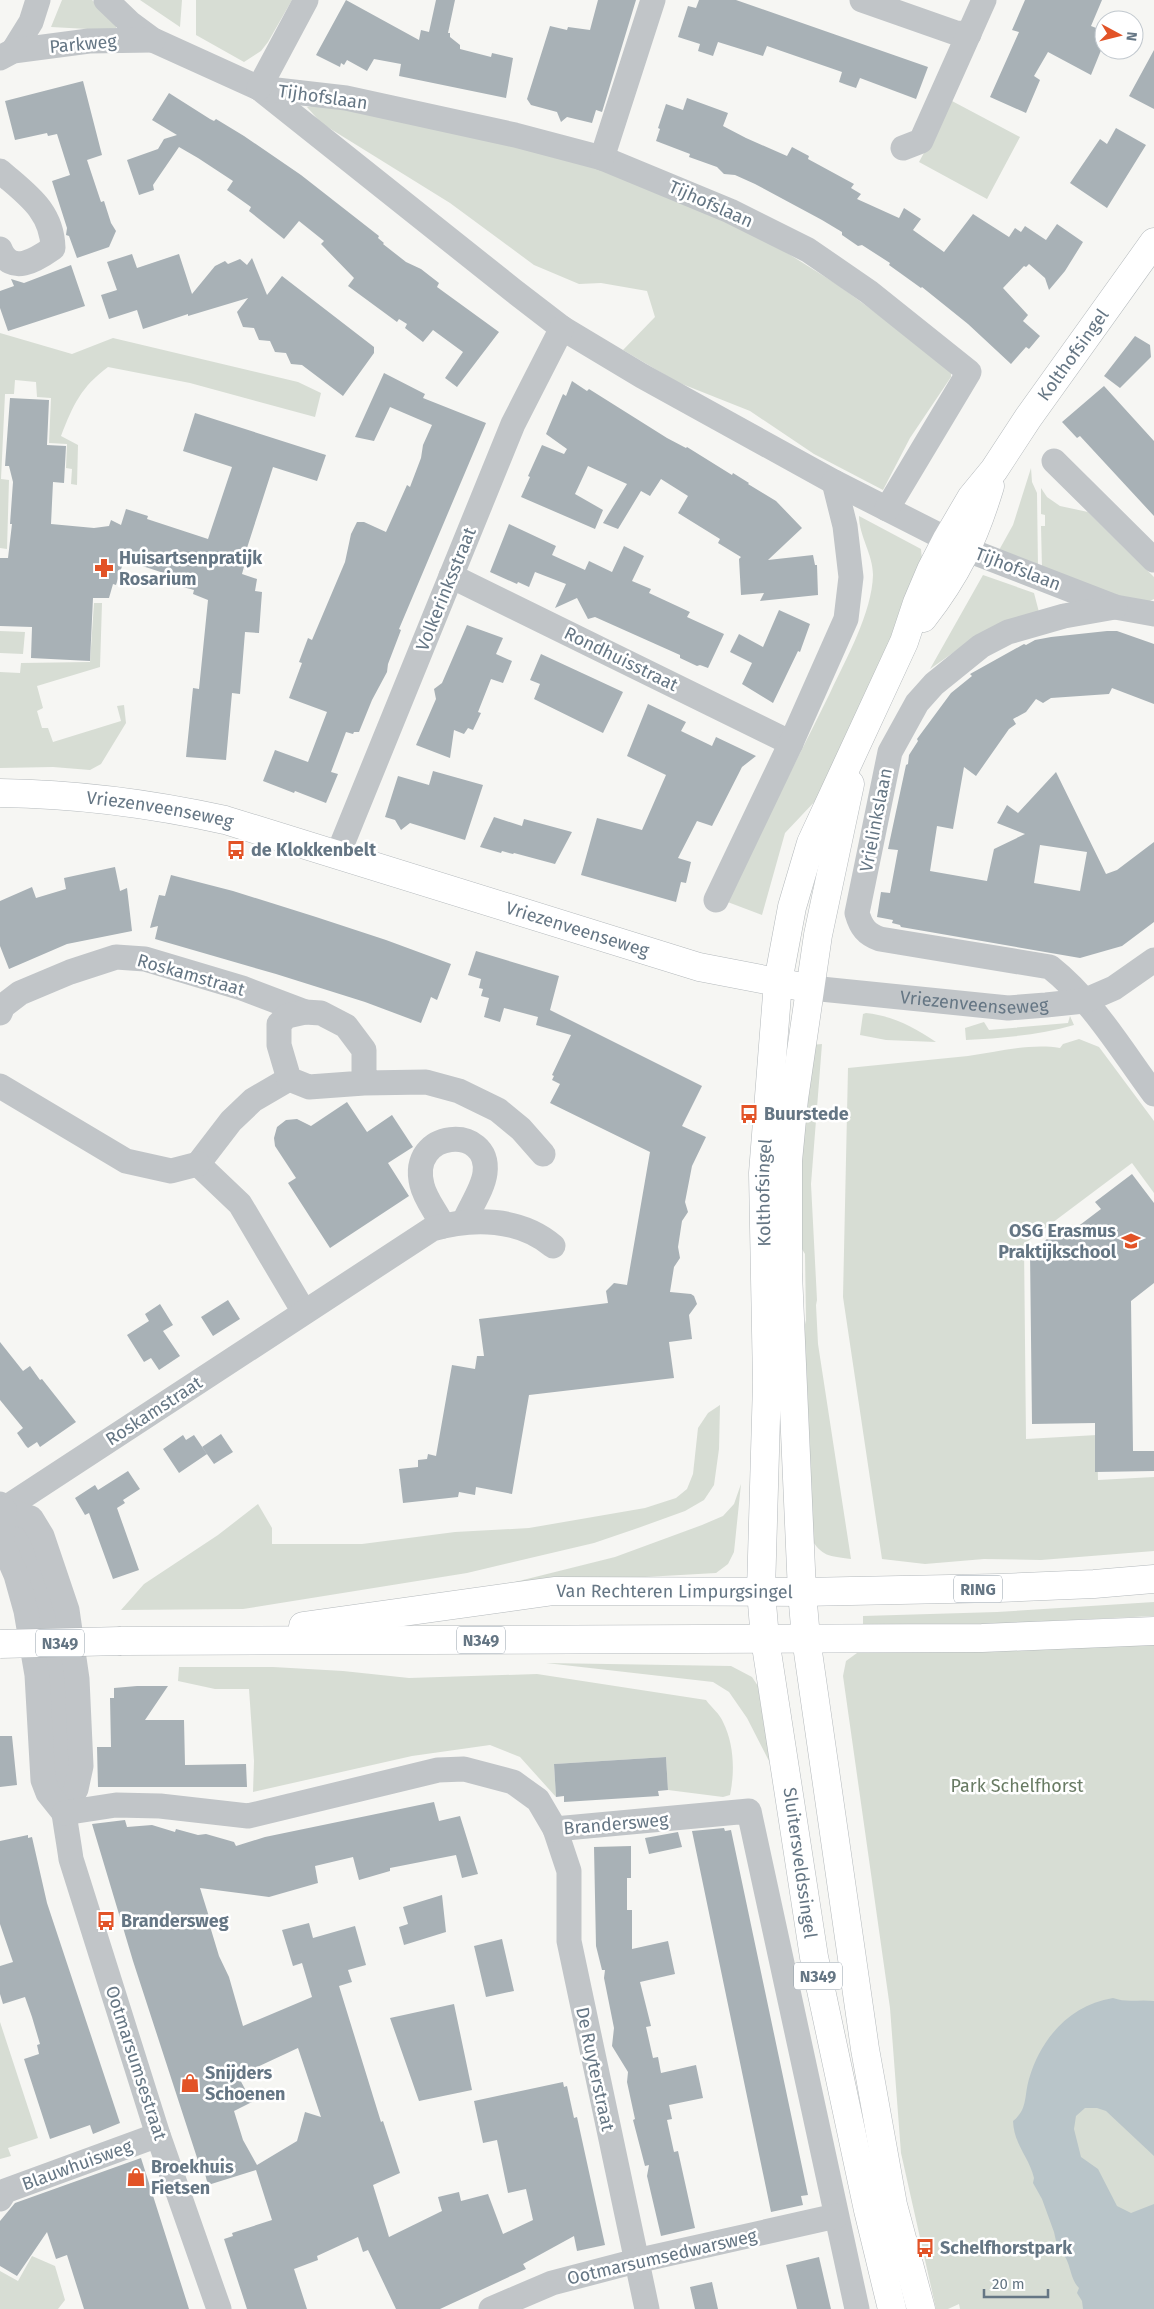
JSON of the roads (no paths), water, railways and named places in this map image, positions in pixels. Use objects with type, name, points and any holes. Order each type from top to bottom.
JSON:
[{"type":"main road","name":"Kolthofsingel","points":[[761,1591],[767,1383],[763,1173],[778,982],[792,907],[811,843],[904,642],[917,603],[958,544],[979,522],[994,470],[1024,423],[1154,242]]},
{"type":"main road","name":"Kolthofsingel","points":[[802,1592],[788,1283],[788,1161],[794,1100],[818,936],[848,795],[855,749]]},
{"type":"main road","name":"Vriezenveenseweg","points":[[0,793],[50,793],[165,806],[226,820],[698,967],[811,988]]},
{"type":"main road","name":"Van Rechteren Limpurgsingel","points":[[197,1640],[554,1591],[802,1592],[999,1588],[1094,1584],[1154,1579]]},
{"type":"main road","name":"Sluitersveldssingel","points":[[761,1591],[765,1639],[814,1957],[868,2210],[892,2309]]},
{"type":"main road","name":"N349","points":[[802,1592],[806,1638],[865,2049],[893,2205],[921,2309]]},
{"type":"main road","name":"Van Rechteren Limpurgsingel","points":[[0,1644],[197,1640],[982,1638],[1154,1631]]},
{"type":"street","name":"Parkweg","points":[[7,54],[30,22],[38,0]]},
{"type":"street","name":"Tijhofslaan","points":[[106,0],[130,23],[153,40],[259,88],[562,328],[642,376],[834,482],[958,544],[1115,607],[1154,614]]},
{"type":"street","points":[[259,88],[306,0]]},
{"type":"street","points":[[602,158],[653,0]]},
{"type":"street","points":[[862,0],[956,33],[969,34]]},
{"type":"street","points":[[903,148],[921,141],[984,0]]},
{"type":"street","name":"Parkweg","points":[[7,54],[89,41],[153,40]]},
{"type":"street","name":"Tijhofslaan","points":[[259,88],[346,98],[515,135],[602,158],[730,211],[808,250],[869,292],[969,372],[887,509]]},
{"type":"street","points":[[0,171],[41,207],[53,236],[53,248],[36,260],[14,264],[4,259],[0,248]]},
{"type":"street","name":"Volkerinksstraat","points":[[338,854],[513,424],[562,328]]},
{"type":"street","points":[[1054,460],[1154,560]]},
{"type":"street","points":[[716,900],[791,743],[846,619],[851,577],[844,526],[834,482]]},
{"type":"street","name":"Rondhuisstraat","points":[[451,576],[791,743]]},
{"type":"street","name":"Vrielinkslaan","points":[[1115,607],[1064,616],[1008,632],[981,646],[934,684],[917,703],[890,752],[857,913],[860,926],[880,939],[1050,967],[1068,981],[1154,1094]]},
{"type":"street","name":"Roskamstraat","points":[[0,1013],[4,1006],[20,993],[70,972],[116,957],[144,959],[242,988],[305,1012],[321,1013],[346,1026],[364,1050],[364,1083]]},
{"type":"street","name":"Vriezenveenseweg","points":[[811,988],[1008,1008],[1084,1001],[1114,988],[1154,960]]},
{"type":"street","points":[[289,1079],[279,1045],[279,1024],[287,1016],[305,1012]]},
{"type":"street","points":[[289,1079],[309,1087],[364,1083],[426,1082],[459,1091],[498,1110],[521,1130],[543,1154]]},
{"type":"street","points":[[0,1086],[126,1161],[171,1170],[198,1164],[231,1121],[252,1100],[289,1079]]},
{"type":"street","points":[[198,1164],[240,1204],[304,1312]]},
{"type":"street","name":"Roskamstraat","points":[[2,1507],[424,1234],[454,1224],[479,1221],[512,1225],[543,1237],[553,1246]]},
{"type":"street","name":"Ootmarsumsestraat","points":[[2,1507],[19,1534],[49,1614],[59,1677],[64,1813],[71,1859],[158,2135],[219,2309]]},
{"type":"street","name":"Brandersweg","points":[[64,1813],[116,1804],[160,1806],[248,1816],[438,1770],[464,1769],[513,1782],[538,1800],[555,1829],[748,1811]]},
{"type":"street","name":"Sluitersveldssingel","points":[[748,1811],[857,2309]]},
{"type":"street","name":"De Ruyterstraat","points":[[555,1829],[569,1871],[568,1941],[647,2309]]},
{"type":"street","name":"Blauwhuisweg","points":[[0,2199],[5,2191],[158,2135]]},
{"type":"street","name":"Ootmarsumsedwarsweg","points":[[490,2309],[552,2283],[636,2261],[836,2216]]},
{"type":"place","name":"Huisartsenpratijk Rosarium","points":[[104,568]]},
{"type":"place","name":"de Klokkenbelt","points":[[236,850]]},
{"type":"place","name":"Buurstede","points":[[749,1114]]},
{"type":"place","name":"OSG Erasmus Praktijkschool","points":[[1131,1241]]},
{"type":"place","name":"Brandersweg","points":[[106,1921]]},
{"type":"place","name":"Snijders Schoenen","points":[[190,2083]]},
{"type":"place","name":"Broekhuis Fietsen","points":[[136,2177]]},
{"type":"place","name":"Schelfhorstpark","points":[[925,2248]]},
{"type":"park label","name":"Park Schelfhorst","points":[[1017,1786]]}]
